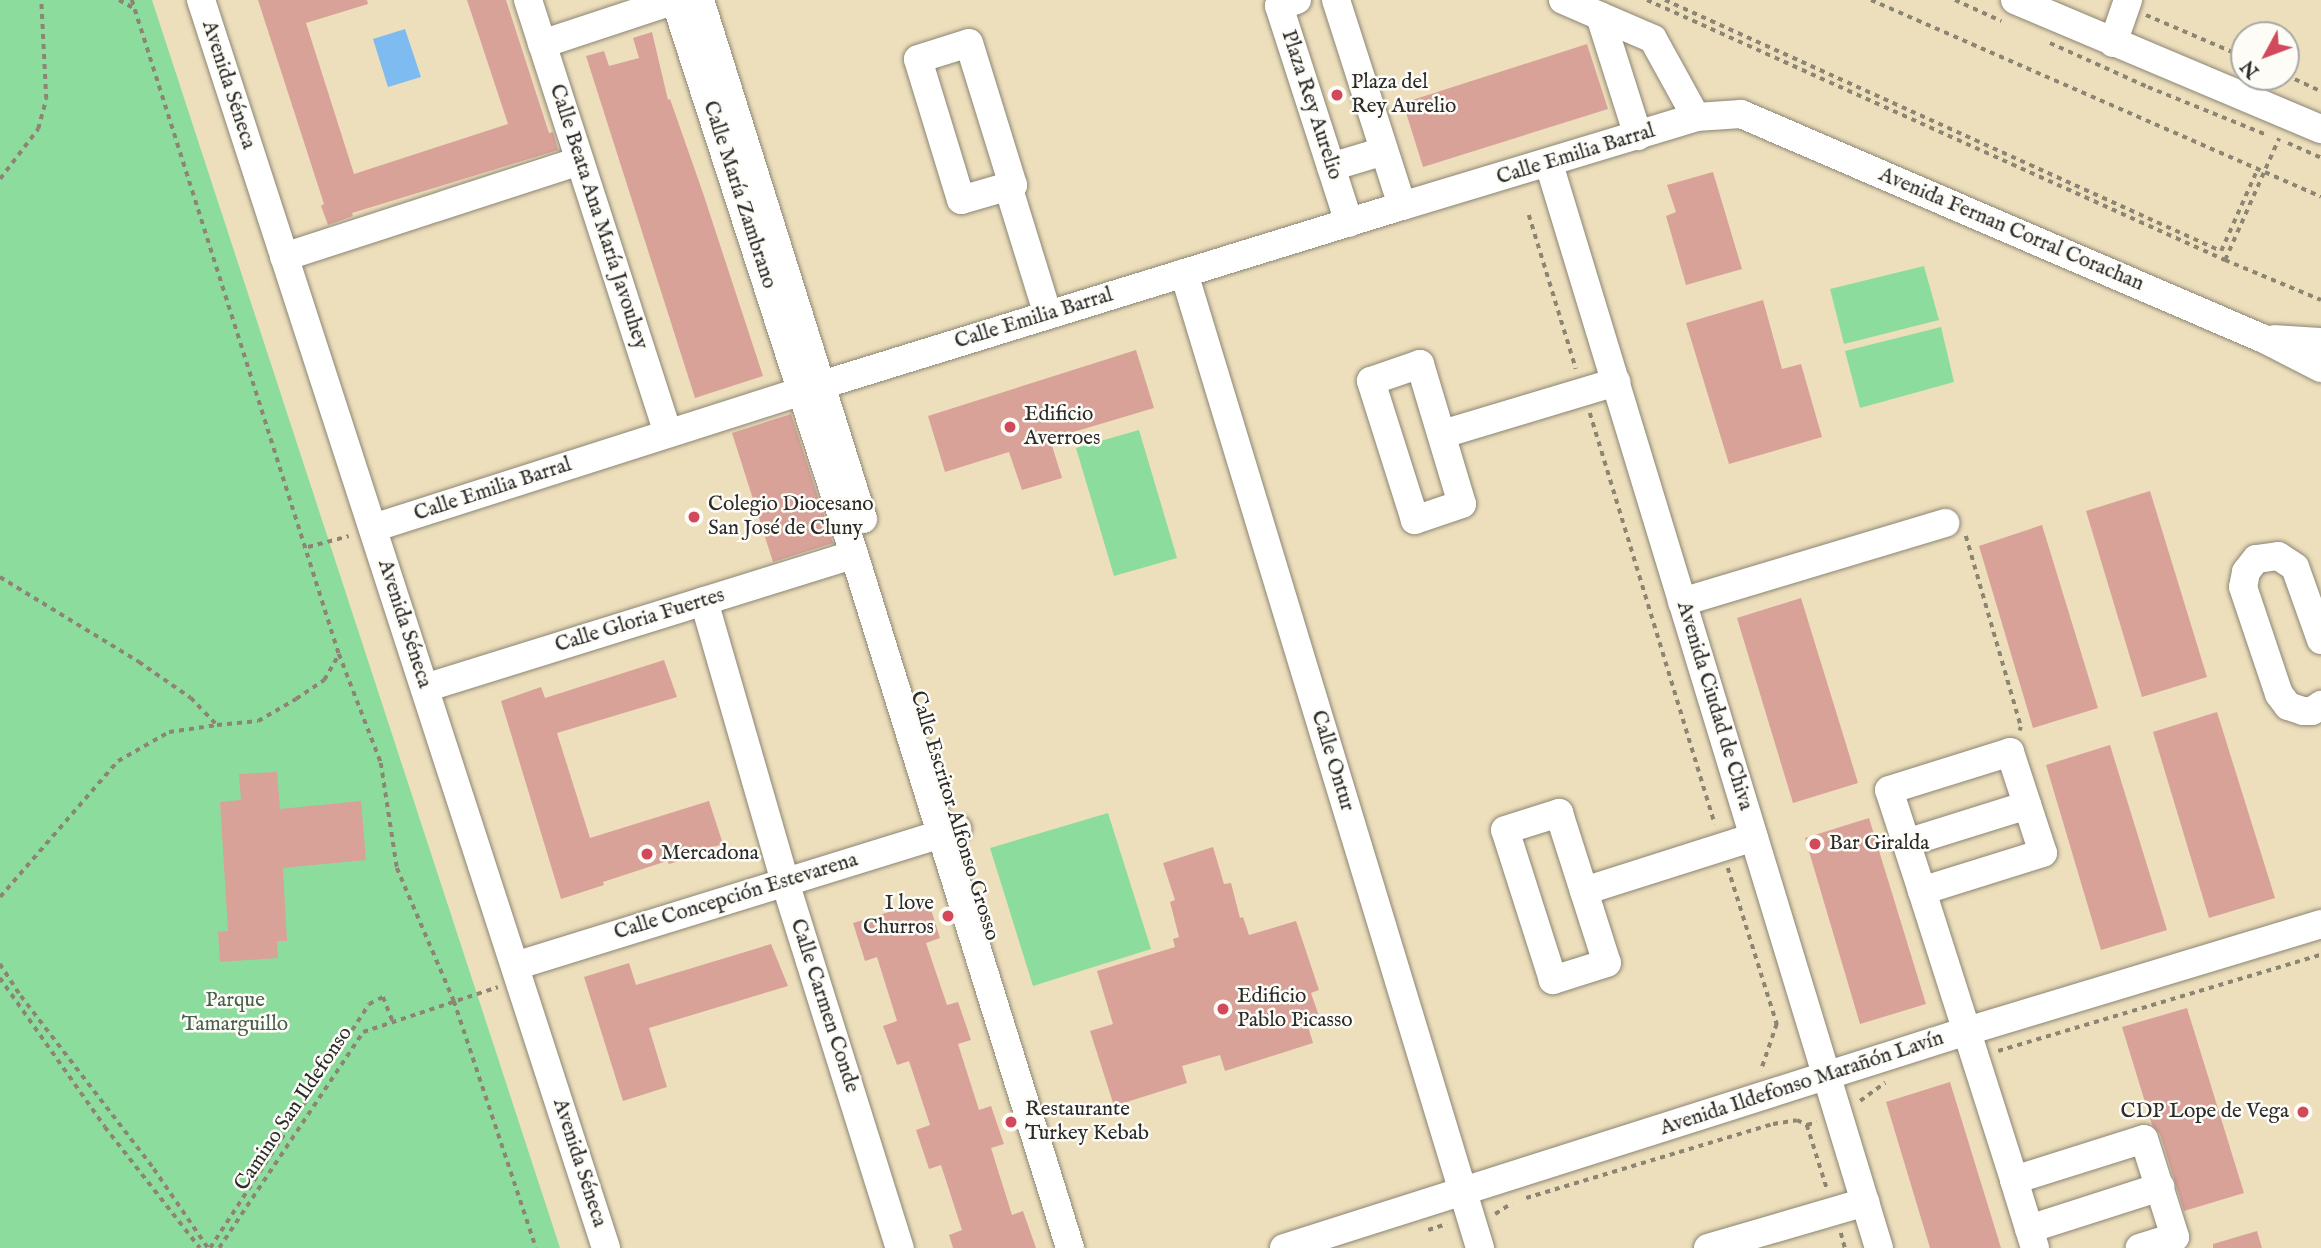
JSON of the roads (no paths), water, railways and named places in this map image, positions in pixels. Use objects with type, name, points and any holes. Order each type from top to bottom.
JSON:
[{"type":"street","name":"Avenida Séneca","points":[[201,0],[606,1248]]},
{"type":"street","name":"Calle Beata Ana María Javouhey","points":[[528,0],[668,433]]},
{"type":"street","points":[[542,44],[675,0]]},
{"type":"street","name":"Calle María Zambrano","points":[[675,0],[812,387]]},
{"type":"street","name":"Calle María Zambrano","points":[[701,0],[812,387]]},
{"type":"street","name":"Plaza Rey Aurelio","points":[[1297,0],[1279,6],[1349,223]]},
{"type":"street","points":[[1336,0],[1402,206]]},
{"type":"street","points":[[1563,0],[1653,39],[1696,117]]},
{"type":"street","points":[[2113,43],[2127,3]]},
{"type":"street","points":[[2009,11],[2113,43],[2289,130],[2321,130]]},
{"type":"street","points":[[1600,16],[1638,136]]},
{"type":"street","points":[[969,43],[1013,184],[1008,186],[961,201],[918,58],[969,43]]},
{"type":"street","name":"Avenida Fernan Corral Corachan","points":[[1696,117],[1741,114],[2264,339],[2321,369]]},
{"type":"street","name":"Calle Emilia Barral","points":[[373,528],[812,387],[1696,117]]},
{"type":"street","points":[[1331,167],[1384,151]]},
{"type":"street","points":[[284,257],[580,161]]},
{"type":"street","name":"Avenida Ciudad de Chiva","points":[[1549,163],[1879,1248]]},
{"type":"street","points":[[1008,186],[1048,315]]},
{"type":"street","name":"Calle Ontur","points":[[1184,273],[1479,1248]]},
{"type":"street","points":[[2264,339],[2321,342]]},
{"type":"street","points":[[1420,364],[1443,434],[1462,504],[1415,520],[1371,381],[1420,364]]},
{"type":"street","points":[[1443,434],[1616,382]]},
{"type":"street","name":"Calle Escritor Alfonso Grosso","points":[[812,387],[854,554],[1087,1248]]},
{"type":"street","name":"Calle Escritor Alfonso Grosso","points":[[812,387],[949,832],[1070,1248]]},
{"type":"street","points":[[1682,602],[1945,523]]},
{"type":"street","name":"Calle Gloria Fuertes","points":[[425,688],[854,554]]},
{"type":"street","points":[[2321,640],[2295,566],[2278,556],[2267,555],[2256,559],[2246,572],[2243,587],[2279,694],[2288,706],[2302,711],[2312,711],[2321,705]]},
{"type":"street","name":"Calle Carmen Conde","points":[[704,601],[785,882],[900,1248]]},
{"type":"street","points":[[1922,891],[2043,853],[2010,752],[1889,790],[2032,1238],[2160,1187]]},
{"type":"street","points":[[1906,843],[2027,805]]},
{"type":"street","points":[[1559,813],[1584,891],[1607,963],[1553,980],[1505,830],[1559,813]]},
{"type":"street","name":"Calle Concepción Estevarena","points":[[517,973],[785,882],[949,832]]},
{"type":"street","points":[[1584,891],[1754,837]]},
{"type":"street","name":"Avenida Ildefonso Marañón Lavín","points":[[1284,1248],[1966,1031],[2321,923]]},
{"type":"street","points":[[2014,1180],[2144,1139],[2175,1237],[2140,1248]]},
{"type":"street","points":[[1725,1245],[1865,1202]]},
{"type":"water","points":[[405,29],[421,77],[388,87],[373,39]]},
{"type":"place","name":"Plaza del Rey Aurelio","points":[[1337,95]]},
{"type":"place","name":"Edificio Averroes","points":[[1010,427]]},
{"type":"place","name":"Colegio Diocesano San José de Cluny","points":[[694,517]]},
{"type":"place","name":"Bar Giralda","points":[[1815,844]]},
{"type":"place","name":"Mercadona","points":[[647,854]]},
{"type":"place","name":"I love Churros","points":[[948,916]]},
{"type":"place","name":"Edificio Pablo Picasso","points":[[1223,1009]]},
{"type":"place","name":"CDP Lope de Vega","points":[[2303,1112]]},
{"type":"place","name":"Restaurante Turkey Kebab","points":[[1011,1122]]},
{"type":"park label","name":"Parque Tamarguillo","points":[[235,1013]]}]
